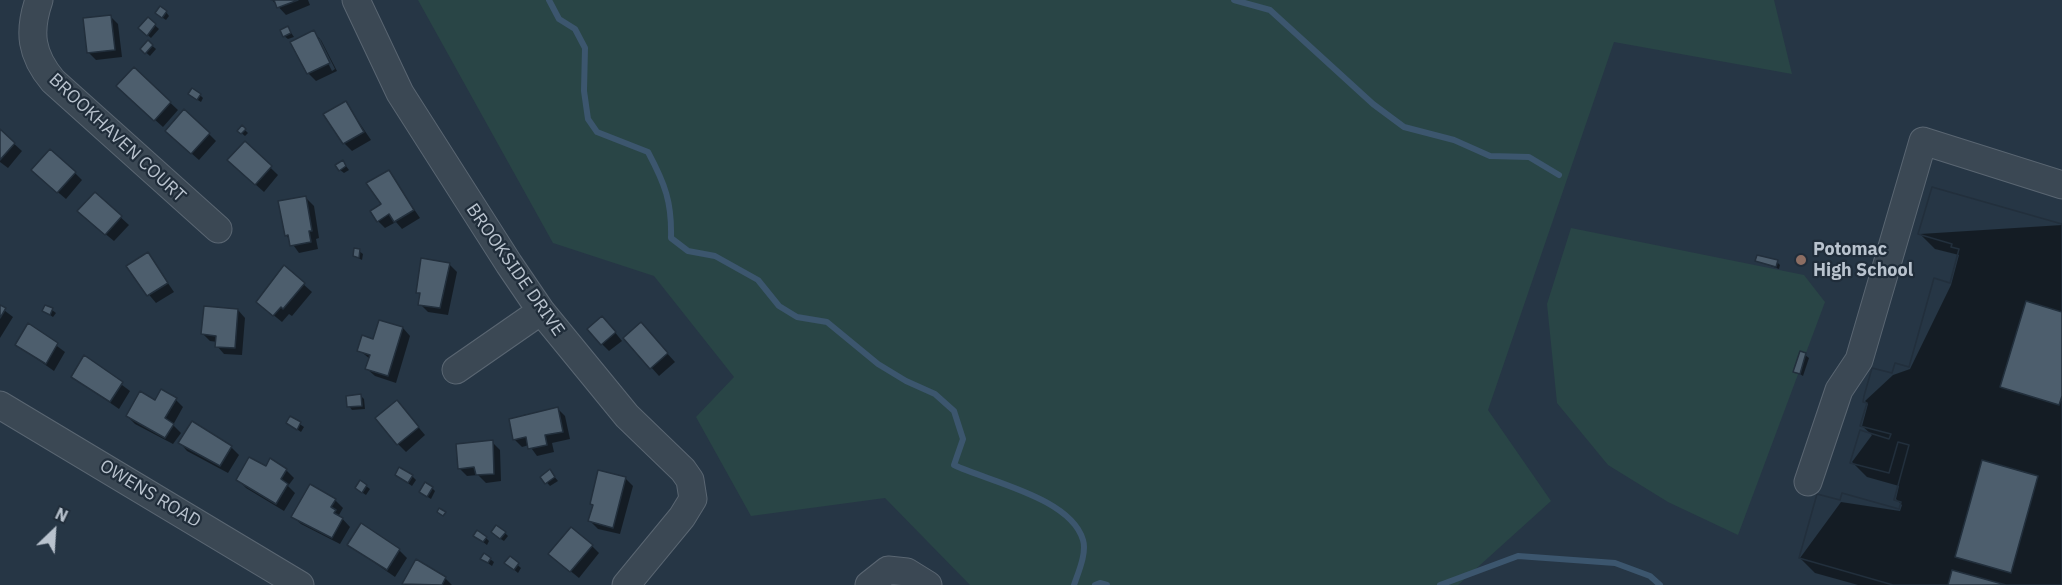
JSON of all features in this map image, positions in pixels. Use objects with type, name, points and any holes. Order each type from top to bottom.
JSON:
[{"type":"street","name":"BROOKHAVEN COURT","points":[[39,0],[34,16],[33,36],[40,66],[53,81],[218,229]]},
{"type":"street","name":"BROOKSIDE DRIVE","points":[[356,0],[400,93],[433,148],[541,311],[627,416],[690,480],[693,499],[682,518],[626,585]]},
{"type":"street","points":[[1808,482],[1839,390],[1859,360],[1923,141],[2062,185]]},
{"type":"street","points":[[456,370],[541,311]]},
{"type":"street","name":"OWENS ROAD","points":[[0,405],[300,585]]},
{"type":"street","points":[[869,585],[888,570],[907,572],[928,585]]},
{"type":"green space","points":[[418,0],[1774,0],[1792,74],[1614,42],[1488,410],[1551,501],[1458,585],[970,585],[885,498],[751,516],[696,417],[734,377],[654,276],[553,243]]},
{"type":"green space","points":[[1571,228],[1804,275],[1825,302],[1738,535],[1668,502],[1608,465],[1557,403],[1547,304]]},
{"type":"building","points":[[274,0],[298,0],[277,8]]},
{"type":"building","points":[[160,6],[167,11],[162,18],[155,13]]},
{"type":"building","points":[[111,15],[115,50],[87,53],[83,18]]},
{"type":"building","points":[[148,17],[156,24],[147,36],[138,28]]},
{"type":"building","points":[[288,26],[291,33],[283,37],[280,30]]},
{"type":"building","points":[[314,30],[330,63],[307,74],[290,42]]},
{"type":"building","points":[[148,40],[153,45],[145,54],[140,49]]},
{"type":"building","points":[[134,67],[171,102],[154,121],[116,86]]},
{"type":"building","points":[[192,88],[201,94],[197,100],[188,94]]},
{"type":"building","points":[[346,101],[364,132],[343,144],[323,114]]},
{"type":"building","points":[[184,109],[210,133],[191,154],[165,131]]},
{"type":"building","points":[[242,125],[246,129],[241,134],[237,131]]},
{"type":"building","points":[[0,129],[15,143],[0,160]]},
{"type":"building","points":[[245,141],[272,166],[255,185],[227,160]]},
{"type":"building","points":[[50,149],[76,172],[57,193],[31,170]]},
{"type":"building","points":[[343,160],[346,166],[339,171],[335,165]]},
{"type":"building","points":[[389,170],[414,210],[394,222],[389,214],[377,222],[370,211],[381,204],[366,183]]},
{"type":"building","points":[[1932,187],[2062,224],[2062,312],[2026,301],[2000,387],[2059,405],[2062,396],[2062,585],[2006,585],[1952,570],[1948,585],[1893,585],[1799,558],[1817,494],[1840,500],[1842,493],[1899,509],[1901,502],[1894,500],[1909,445],[1898,442],[1889,473],[1850,463],[1860,430],[1889,439],[1891,434],[1860,426],[1867,403],[1863,402],[1872,368],[1892,373],[1895,363],[1909,367],[1934,278],[1950,283],[1959,249],[1951,247],[1952,244],[1918,234]],"holes":[[[1982,460],[2038,476],[2011,573],[1955,557]]]},
{"type":"building","points":[[1932,187],[2062,224],[2062,585],[1893,585],[1799,558],[1817,494],[1840,500],[1842,493],[1899,509],[1901,502],[1894,500],[1909,445],[1898,442],[1889,473],[1850,463],[1860,430],[1889,439],[1891,434],[1860,426],[1867,403],[1863,402],[1872,368],[1892,373],[1895,363],[1909,367],[1934,278],[1950,283],[1959,249],[1951,247],[1952,244],[1918,234]]},
{"type":"building","points":[[95,192],[122,216],[105,235],[77,211]]},
{"type":"building","points":[[306,196],[312,231],[309,231],[311,242],[290,246],[288,235],[285,236],[278,201]]},
{"type":"building","points":[[354,248],[360,249],[359,258],[353,256]]},
{"type":"building","points":[[148,252],[168,283],[147,296],[126,266]]},
{"type":"building","points":[[1757,255],[1778,260],[1776,267],[1755,261]]},
{"type":"building","points":[[421,258],[450,263],[440,308],[418,305],[420,293],[416,293]]},
{"type":"building","points":[[284,265],[305,283],[283,309],[281,307],[273,316],[256,302]]},
{"type":"building","points":[[0,305],[6,308],[0,318]]},
{"type":"building","points":[[45,305],[53,308],[50,315],[42,311]]},
{"type":"building","points":[[204,306],[238,309],[235,348],[215,347],[216,336],[201,334]]},
{"type":"building","points":[[602,316],[616,332],[601,345],[587,329]]},
{"type":"building","points":[[379,320],[403,327],[388,376],[365,369],[370,355],[357,351],[362,335],[373,339]]},
{"type":"building","points":[[641,322],[668,353],[650,369],[623,338]]},
{"type":"building","points":[[28,323],[58,343],[46,364],[15,345]]},
{"type":"building","points":[[1800,351],[1806,353],[1800,374],[1793,372]]},
{"type":"building","points":[[84,355],[123,382],[110,402],[71,377]]},
{"type":"building","points":[[161,389],[177,398],[165,418],[174,424],[165,438],[126,416],[140,391],[155,400]]},
{"type":"building","points":[[361,394],[362,406],[347,407],[346,396]]},
{"type":"building","points":[[397,400],[419,427],[397,445],[375,418]]},
{"type":"building","points":[[558,407],[563,432],[545,435],[547,445],[528,449],[526,437],[513,440],[509,419]]},
{"type":"building","points":[[290,416],[301,422],[297,430],[286,423]]},
{"type":"building","points":[[192,421],[232,446],[220,466],[178,443]]},
{"type":"building","points":[[493,440],[494,474],[476,475],[474,467],[458,469],[456,444]]},
{"type":"building","points":[[249,457],[266,466],[270,458],[287,469],[281,479],[288,484],[276,504],[236,480]]},
{"type":"building","points":[[399,467],[413,475],[408,483],[395,475]]},
{"type":"building","points":[[550,469],[555,477],[545,484],[540,477]]},
{"type":"building","points":[[598,470],[626,477],[613,528],[588,521],[593,505],[590,504]]},
{"type":"building","points":[[360,480],[367,485],[362,493],[355,488]]},
{"type":"building","points":[[425,482],[433,487],[427,497],[419,492]]},
{"type":"building","points":[[310,484],[336,499],[331,507],[336,510],[334,513],[343,518],[332,538],[291,517]]},
{"type":"building","points":[[439,508],[446,512],[443,516],[437,512]]},
{"type":"building","points":[[361,523],[400,549],[387,570],[347,545]]},
{"type":"building","points":[[496,525],[506,532],[500,539],[491,532]]},
{"type":"building","points":[[571,527],[593,545],[570,572],[548,554]]},
{"type":"building","points":[[477,530],[487,537],[483,542],[473,536]]},
{"type":"building","points":[[484,553],[491,558],[488,563],[480,559]]},
{"type":"building","points":[[510,556],[519,563],[514,570],[504,563]]},
{"type":"building","points":[[416,559],[446,577],[442,585],[402,584]]},
{"type":"waterway","points":[[549,0],[559,19],[575,29],[585,48],[584,91],[588,119],[597,132],[648,152],[669,203],[671,238],[688,251],[715,256],[758,280],[779,306],[797,317],[827,322],[878,364],[906,381],[935,394],[954,411],[963,439],[954,465],[1028,493],[1063,513],[1075,525],[1083,540],[1084,551],[1074,585]]},
{"type":"waterway","points":[[1234,0],[1270,10],[1373,104],[1404,127],[1454,140],[1490,156],[1529,157],[1559,175]]},
{"type":"waterway","points":[[1440,585],[1518,556],[1615,563],[1650,576],[1660,585]]},
{"type":"waterway","points":[[1095,585],[1100,583],[1107,585]]},
{"type":"place","name":"Potomac High School","points":[[1801,260]]}]
